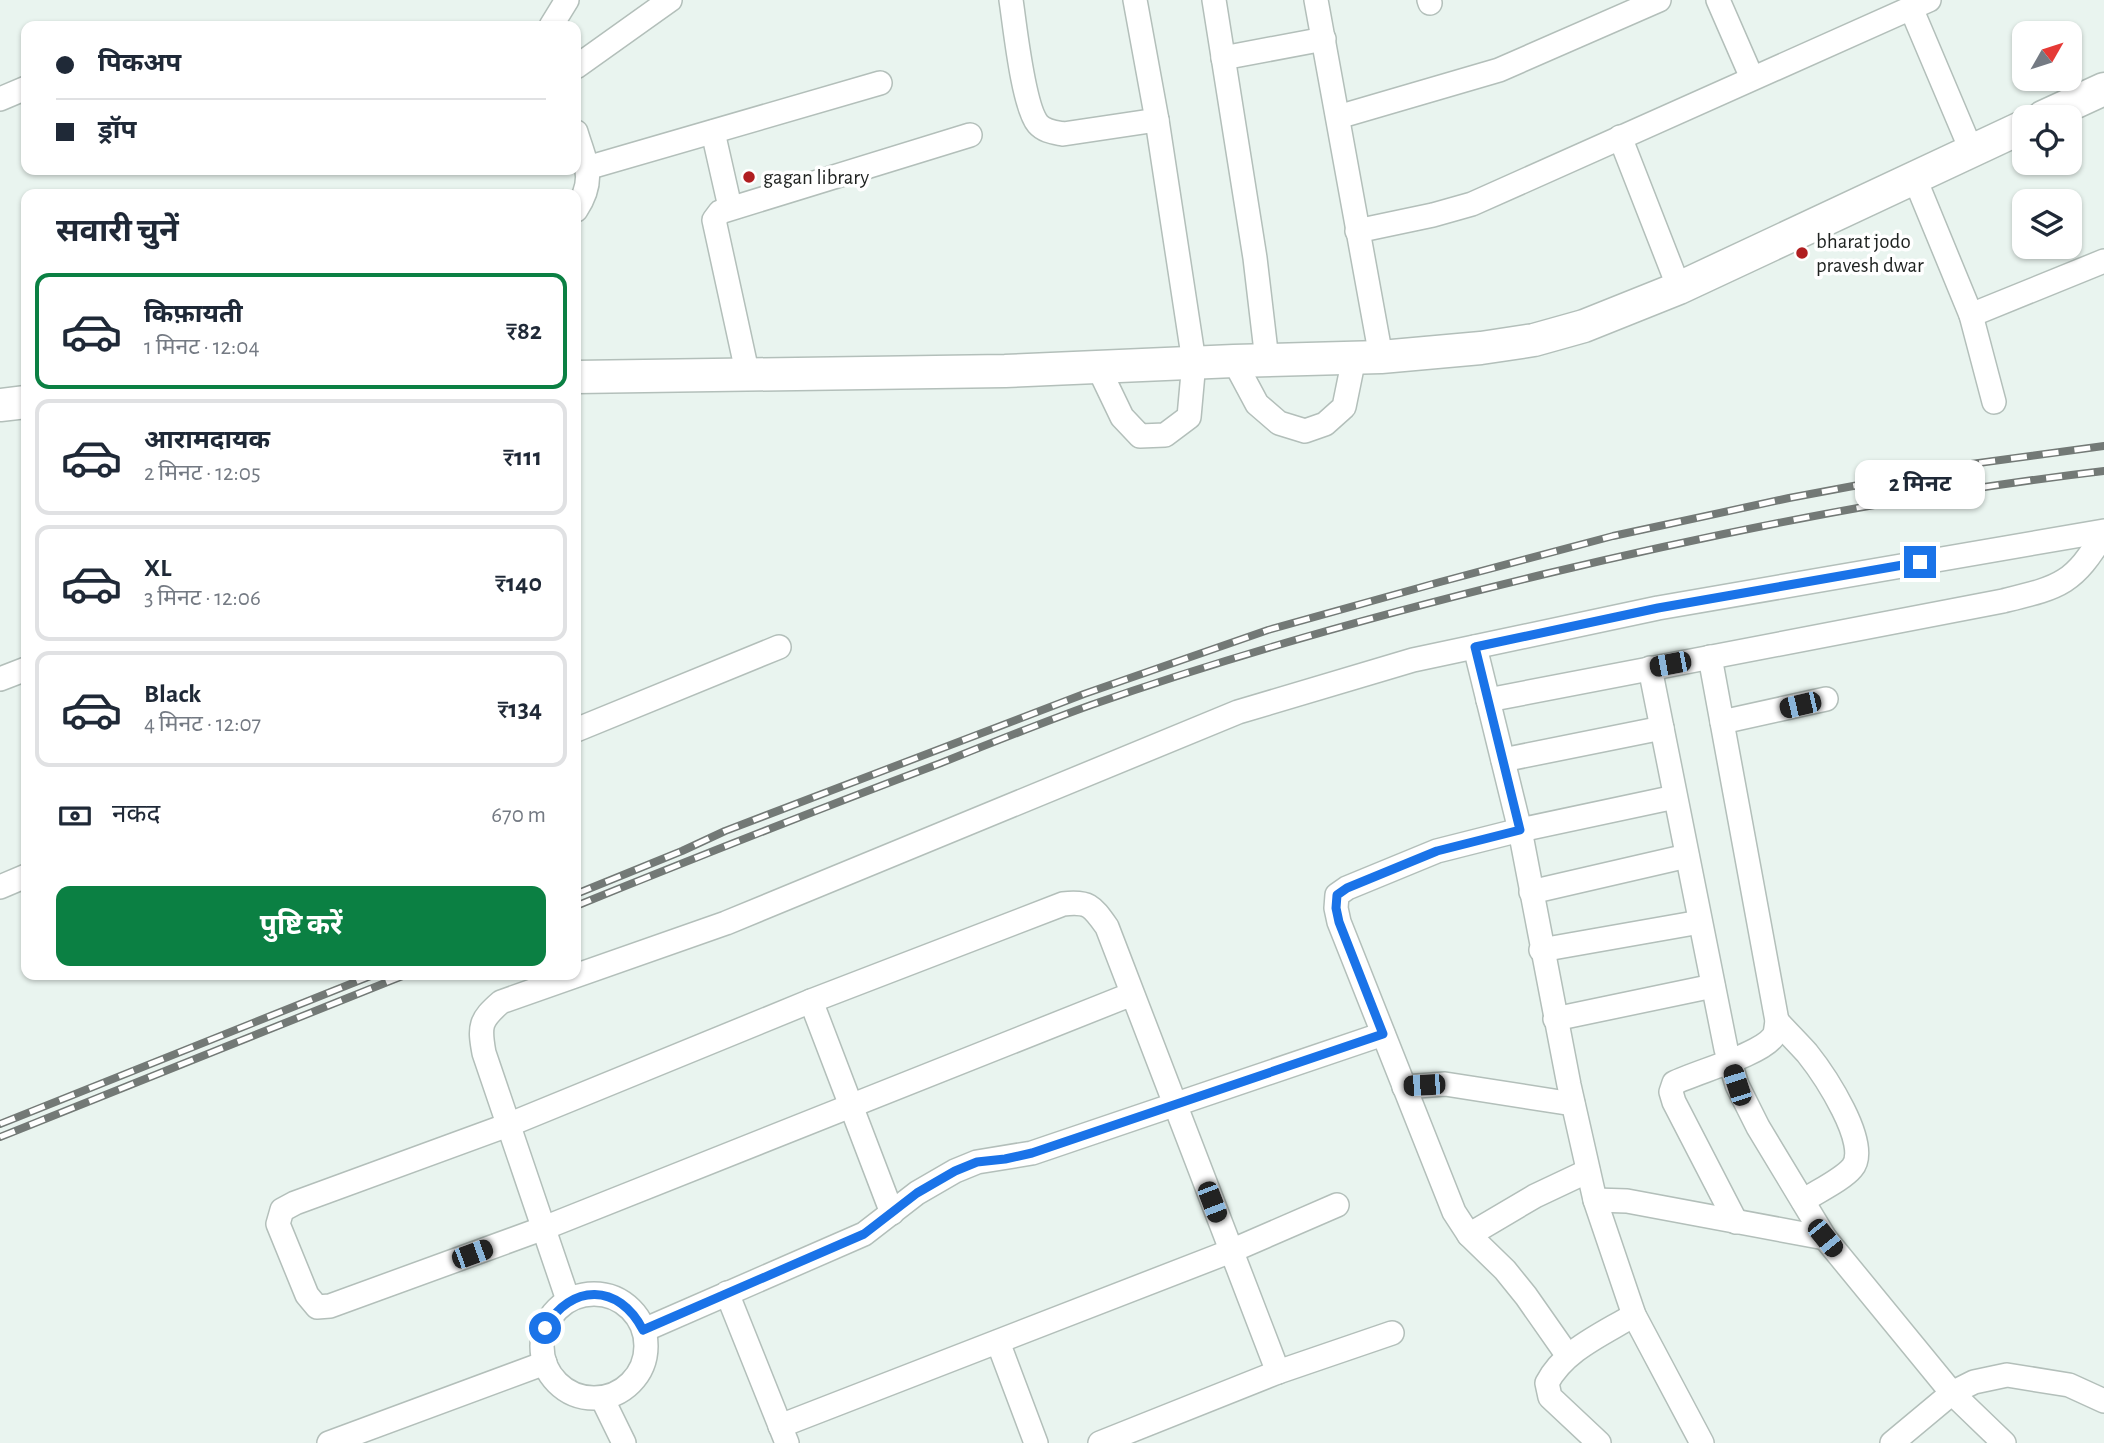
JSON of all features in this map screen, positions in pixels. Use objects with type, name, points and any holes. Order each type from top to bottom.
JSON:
[{"type":"highway","points":[[2069,105],[2104,89]]},
{"type":"highway","points":[[581,377],[748,376],[1367,358],[1481,348],[1534,340],[1584,326],[1679,288],[2012,132]]},
{"type":"highway","points":[[0,405],[21,403]]},
{"type":"street","points":[[554,21],[567,0]]},
{"type":"street","points":[[581,63],[670,0]]},
{"type":"street","points":[[1011,0],[1028,103],[1037,123],[1047,131],[1063,134],[1157,120]]},
{"type":"street","points":[[1098,367],[1122,418],[1140,436],[1165,435],[1189,417],[1194,362],[1157,120],[1135,0]]},
{"type":"street","points":[[1214,0],[1255,258],[1267,360]]},
{"type":"street","points":[[1234,360],[1257,404],[1279,423],[1306,431],[1325,425],[1344,407],[1367,358],[1357,231],[1317,0]]},
{"type":"street","points":[[1338,117],[1499,70],[1658,0]]},
{"type":"street","points":[[1718,0],[1752,78]]},
{"type":"street","points":[[1357,231],[1472,204],[1920,4],[1972,152]]},
{"type":"street","points":[[1223,58],[1324,39]]},
{"type":"street","points":[[587,168],[880,83]]},
{"type":"street","points":[[0,99],[21,90]]},
{"type":"street","points":[[713,132],[730,207]]},
{"type":"street","points":[[748,376],[714,220],[720,212],[970,135]]},
{"type":"street","points":[[1620,137],[1679,288]]},
{"type":"street","points":[[581,148],[587,168],[587,190],[581,201]]},
{"type":"street","points":[[1915,179],[1971,314],[1994,402]]},
{"type":"street","points":[[1971,314],[2104,261]]},
{"type":"street","points":[[581,974],[726,923],[1238,712],[1413,660],[1658,608],[2104,532]]},
{"type":"street","points":[[1488,700],[2003,601],[2047,590],[2069,579],[2078,570],[2104,532]]},
{"type":"street","points":[[1475,647],[1520,830],[1541,950],[1595,1200],[1633,1315],[1702,1443]]},
{"type":"street","points":[[581,728],[779,648]]},
{"type":"street","points":[[1710,657],[1777,1021],[1774,1037],[1763,1045],[1730,1062],[1674,1083],[1671,1092],[1736,1223]]},
{"type":"street","points":[[1650,668],[1713,986],[1737,1085],[1758,1127],[1825,1238],[1952,1393],[2004,1443]]},
{"type":"street","points":[[0,679],[21,671]]},
{"type":"street","points":[[1722,722],[1826,699]]},
{"type":"street","points":[[1503,760],[1662,728]]},
{"type":"street","points":[[1568,1356],[1505,1270],[1469,1235],[1454,1212],[1339,922],[1337,895],[1347,888],[1437,851],[1520,830],[1675,797]]},
{"type":"street","points":[[1531,892],[1687,856]]},
{"type":"street","points":[[0,887],[21,878]]},
{"type":"street","points":[[1132,994],[544,1228],[330,1306],[317,1307],[307,1296],[278,1224],[282,1210],[295,1203],[508,1125],[811,1002],[1063,904],[1081,902],[1095,910],[1107,926],[1278,1373]]},
{"type":"street","points":[[1541,950],[1700,922]]},
{"type":"street","points":[[564,980],[501,1002],[485,1016],[480,1032],[484,1053],[568,1300]]},
{"type":"street","points":[[1555,1019],[1713,986]]},
{"type":"street","points":[[811,1002],[892,1213]]},
{"type":"street","points":[[1777,1021],[1807,1054],[1831,1088],[1857,1141],[1858,1156],[1853,1168],[1803,1201]]},
{"type":"street","points":[[643,1330],[864,1234],[917,1193],[955,1171],[977,1162],[1032,1153],[1383,1034]]},
{"type":"street","points":[[1404,1087],[1444,1084],[1573,1104]]},
{"type":"street","points":[[1469,1235],[1535,1196],[1588,1171]]},
{"type":"street","points":[[1595,1200],[1627,1201],[1825,1238]]},
{"type":"street","points":[[727,1293],[783,1434],[998,1342],[1231,1251],[1337,1205]]},
{"type":"street","points":[[598,1294],[626,1305],[636,1316],[643,1330],[646,1348],[643,1365],[633,1381],[619,1392],[602,1398],[584,1398],[567,1391],[553,1379],[545,1363],[542,1345],[545,1328],[554,1312],[568,1300],[582,1295],[598,1294]]},
{"type":"street","points":[[1599,1443],[1550,1397],[1547,1383],[1555,1367],[1568,1356],[1633,1315]]},
{"type":"street","points":[[1100,1443],[1278,1373],[1392,1333]]},
{"type":"street","points":[[998,1342],[1037,1443]]},
{"type":"street","points":[[329,1443],[545,1363]]},
{"type":"street","points":[[1892,1443],[1952,1393],[1974,1382],[2007,1376],[2069,1384],[2104,1401]]},
{"type":"street","points":[[602,1398],[624,1443]]},
{"type":"railway","points":[[581,892],[725,831],[1084,694],[1268,630],[1613,536],[1789,498],[1971,464],[2104,446]]},
{"type":"railway","points":[[581,904],[1072,712],[1316,634],[1545,574],[1684,542],[1963,490],[2104,471]]},
{"type":"railway","points":[[0,1124],[360,980]]},
{"type":"railway","points":[[0,1137],[392,980]]},
{"type":"place","name":"gagan library","points":[[749,177]]},
{"type":"place","name":"bharat jodo pravesh dwar","points":[[1802,253]]},
{"type":"route","points":[[545,1328],[554,1312],[568,1300],[582,1295],[598,1294],[626,1305],[643,1330],[864,1234],[917,1193],[955,1171],[977,1162],[1032,1153],[1383,1034],[1339,922],[1337,895],[1347,888],[1437,851],[1520,830],[1475,647],[1658,608],[1920,562]]}]
